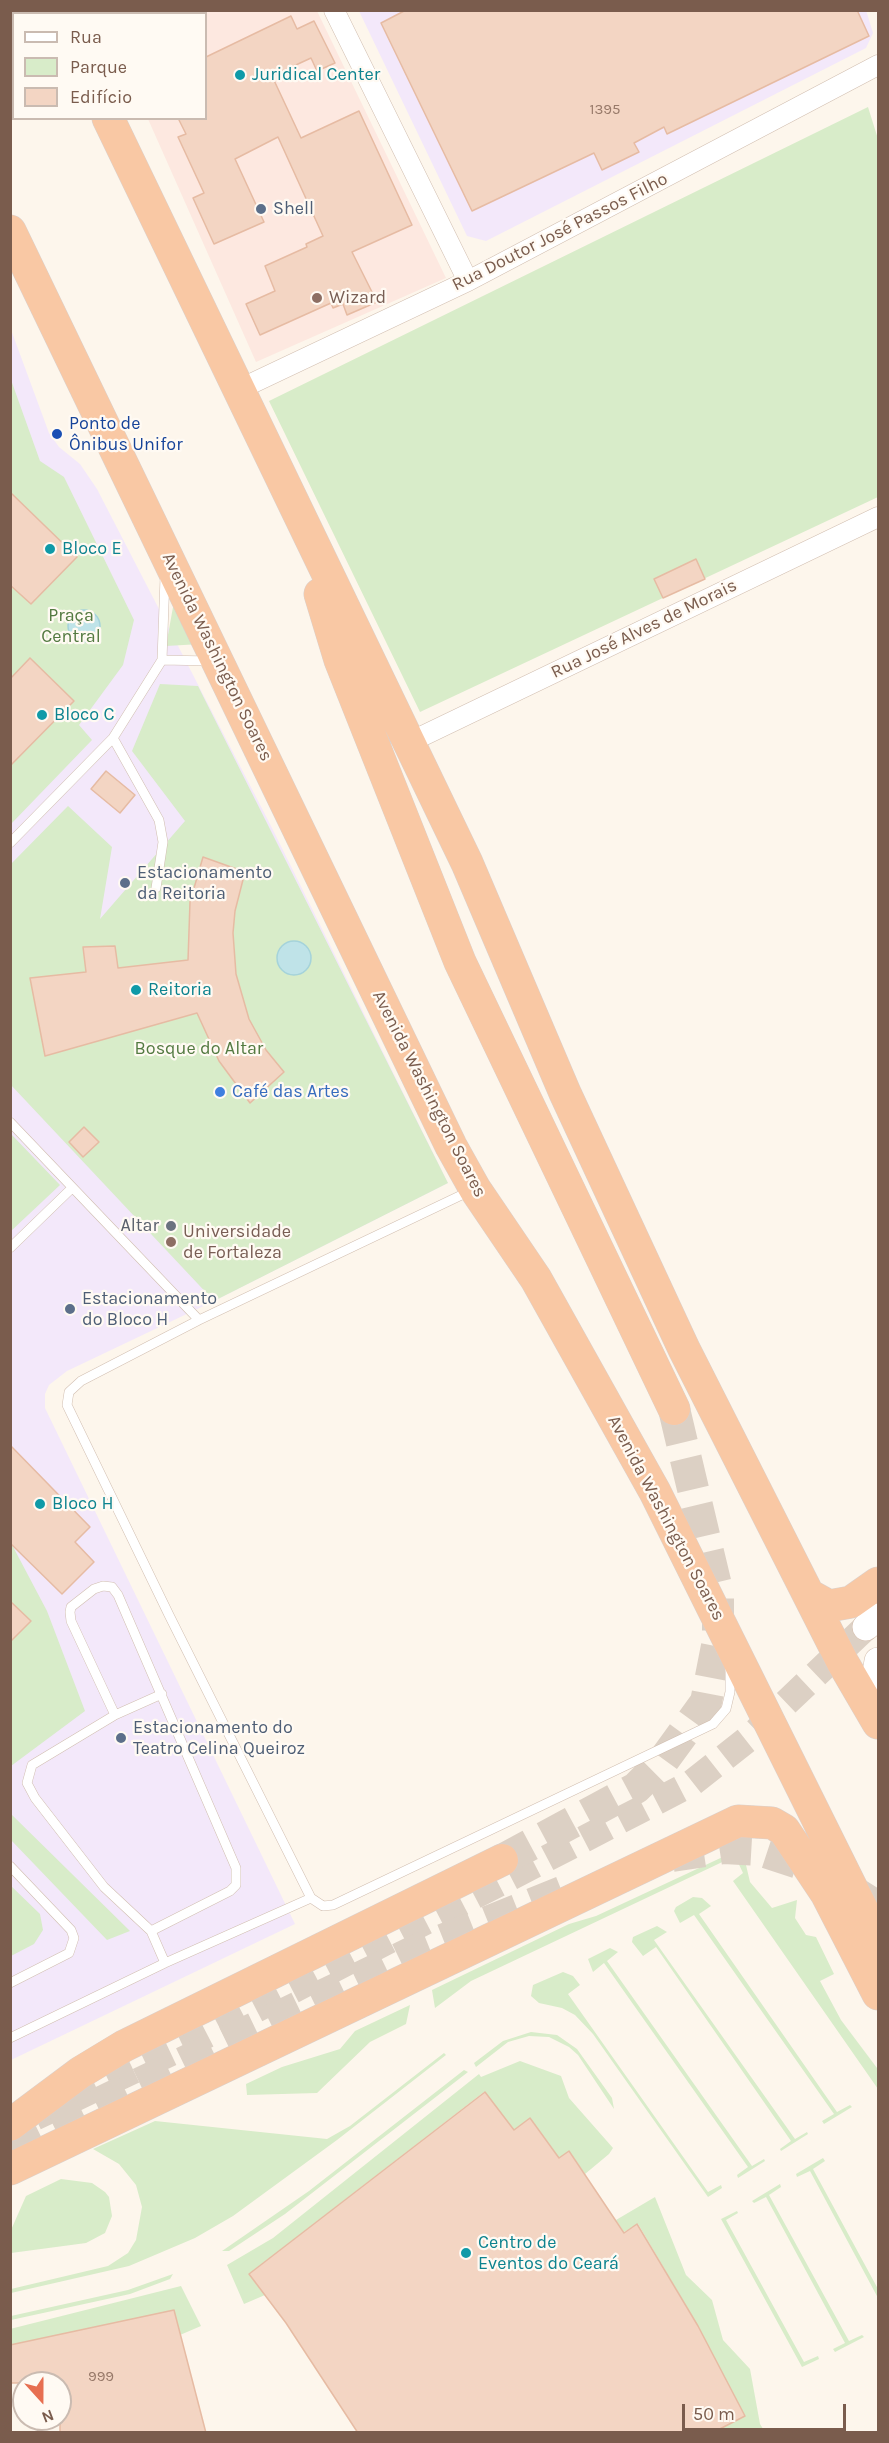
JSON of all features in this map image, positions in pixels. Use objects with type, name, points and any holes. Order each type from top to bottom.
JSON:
[{"type":"highway","points":[[109,120],[467,863],[565,1093],[684,1349],[843,1663],[877,1720]]},
{"type":"highway","name":"Avenida Washington Soares","points":[[10,231],[220,662],[342,922],[451,1146],[475,1189],[542,1288],[654,1492],[711,1606],[730,1638],[800,1787],[879,1941]]},
{"type":"highway","points":[[288,493],[340,660],[460,962],[674,1409]]},
{"type":"highway","points":[[809,1595],[829,1606],[851,1602],[879,1583]]},
{"type":"highway","points":[[10,2169],[738,1821],[772,1823],[784,1830],[826,1893],[879,1994]]},
{"type":"highway","points":[[10,2125],[81,2072],[123,2046],[502,1860]]},
{"type":"main road","points":[[877,1720],[873,1690],[879,1660]]},
{"type":"street","points":[[334,10],[468,280]]},
{"type":"street","name":"Rua Doutor José Passos Filho","points":[[238,390],[468,280],[879,65]]},
{"type":"street","name":"Rua José Alves de Morais","points":[[410,742],[879,517]]},
{"type":"lane","points":[[10,843],[113,738],[162,660],[166,552]]},
{"type":"lane","points":[[162,660],[220,662]]},
{"type":"lane","points":[[113,738],[159,820],[164,842],[156,888]]},
{"type":"lane","points":[[10,1122],[199,1320]]},
{"type":"lane","points":[[10,1248],[72,1188]]},
{"type":"lane","points":[[475,1189],[199,1320],[81,1381],[69,1392],[67,1405],[311,1898],[323,1906],[333,1905],[713,1724],[726,1709],[730,1692],[730,1638]]},
{"type":"lane","points":[[115,1715],[71,1621],[71,1607],[94,1589],[103,1586],[112,1587],[118,1595],[236,1868],[236,1885],[230,1891],[151,1931]]},
{"type":"lane","points":[[162,1694],[115,1715],[32,1765],[27,1783],[35,1798],[104,1887],[151,1931],[165,1963]]},
{"type":"lane","points":[[10,1866],[71,1930],[74,1938],[74,1946],[69,1953],[10,1983]]},
{"type":"lane","points":[[10,2038],[165,1963],[311,1898]]},
{"type":"shaded area","points":[[177,10],[317,11],[446,278],[256,362],[148,120],[207,120],[207,12],[172,12]]},
{"type":"shaded area","points":[[866,10],[873,33],[866,48],[486,241],[467,236],[359,11]]},
{"type":"shaded area","name":"Universidade de Fortaleza","points":[[10,327],[49,433],[59,447],[80,464],[97,489],[270,824],[448,1183],[214,1301],[67,1371],[49,1385],[45,1394],[45,1408],[295,1924],[11,2060]]},
{"type":"green space","points":[[868,107],[878,139],[878,497],[420,712],[269,401]]},
{"type":"green space","name":"Praça Central","points":[[10,377],[40,461],[64,477],[134,620],[123,665],[79,725],[92,740],[11,824]]},
{"type":"green space","points":[[175,596],[201,644],[166,646]]},
{"type":"green space","name":"Bosque do Altar","points":[[160,684],[198,686],[448,1183],[214,1301],[11,1085],[11,864],[68,806],[112,847],[100,919],[185,821],[132,751]]},
{"type":"green space","points":[[11,1134],[60,1185],[11,1231]]},
{"type":"green space","points":[[10,1541],[47,1611],[85,1711],[11,1766]]},
{"type":"green space","points":[[11,1814],[130,1931],[107,1940],[11,1840]]},
{"type":"green space","points":[[742,1848],[750,1882],[772,1908],[797,1900],[795,1918],[806,1935],[816,1937],[834,1974],[820,1981],[841,2020],[877,2068],[878,2089],[733,1881],[743,1873],[735,1856],[471,1981],[435,2008],[432,1990],[569,1924],[596,1916]]},
{"type":"green space","points":[[10,1885],[40,1914],[43,1930],[34,1944],[11,1956]]},
{"type":"green space","points":[[693,1897],[702,1898],[711,1906],[699,1914],[837,2112],[850,2105],[852,2107],[824,2124],[822,2121],[834,2114],[694,1915],[680,1923],[674,1911],[676,1907]]},
{"type":"green space","points":[[657,1926],[667,1932],[654,1940],[795,2139],[807,2132],[808,2134],[781,2151],[780,2149],[791,2141],[656,1947],[643,1956],[632,1942],[633,1937]]},
{"type":"green space","points":[[610,1948],[618,1952],[607,1961],[752,2166],[764,2159],[765,2161],[738,2178],[737,2175],[748,2167],[604,1963],[593,1972],[588,1959]]},
{"type":"green space","points":[[563,1972],[573,1976],[580,1985],[568,1994],[708,2192],[721,2185],[722,2188],[708,2197],[593,2034],[575,2015],[562,2008],[539,2003],[531,1996],[533,1985]]},
{"type":"green space","points":[[410,2005],[406,2024],[370,2042],[317,2093],[247,2095],[246,2084],[282,2067],[340,2049],[355,2031]]},
{"type":"green space","points":[[531,2032],[557,2035],[577,2049],[612,2098],[614,2109],[578,2055],[569,2047],[549,2037],[529,2036],[508,2042],[476,2067],[474,2063],[503,2041]]},
{"type":"green space","points":[[444,2053],[446,2055],[337,2140],[233,2216],[195,2238],[129,2266],[11,2293],[11,2289],[108,2266],[128,2253],[136,2240],[142,2207],[136,2185],[119,2164],[93,2149],[155,2121],[327,2139],[350,2126]]},
{"type":"green space","points":[[520,2061],[561,2076],[569,2098],[613,2148],[609,2154],[585,2174],[569,2151],[559,2158],[530,2118],[514,2130],[484,2092],[249,2274],[265,2295],[244,2304],[227,2265],[273,2238],[479,2074],[481,2077]]},
{"type":"green space","points":[[464,2070],[468,2072],[285,2214],[229,2251],[222,2251],[309,2191]]},
{"type":"green space","points":[[823,2158],[825,2161],[813,2169],[878,2289],[878,2298],[810,2171],[797,2177],[796,2174]]},
{"type":"green space","points":[[61,2179],[92,2183],[105,2192],[109,2197],[112,2216],[105,2233],[86,2243],[11,2253],[11,2230],[26,2196]]},
{"type":"green space","points":[[780,2184],[781,2187],[769,2195],[849,2341],[862,2335],[864,2337],[835,2352],[833,2349],[845,2343],[766,2197],[754,2203],[752,2201]]},
{"type":"green space","points":[[655,2197],[686,2275],[712,2300],[723,2340],[750,2369],[760,2424],[765,2432],[717,2432],[716,2430],[744,2415],[698,2326],[638,2224],[624,2232],[616,2220]]},
{"type":"green space","points":[[737,2211],[738,2213],[726,2220],[804,2362],[818,2356],[819,2359],[802,2367],[721,2219]]},
{"type":"green space","points":[[173,2274],[170,2279],[130,2294],[11,2320],[11,2316],[128,2290]]},
{"type":"green space","points":[[181,2286],[201,2326],[180,2335],[174,2310],[11,2345],[10,2329]]},
{"type":"water","points":[[84,610],[96,614],[100,626],[96,638],[84,642],[72,638],[68,626],[72,614]]},
{"type":"water","points":[[294,941],[306,946],[311,958],[306,970],[294,975],[282,970],[277,958],[282,946]]},
{"type":"building","points":[[406,10],[857,10],[869,36],[667,134],[664,127],[634,143],[639,152],[602,170],[594,153],[472,211],[381,23]]},
{"type":"building","points":[[291,16],[297,29],[314,21],[335,63],[317,71],[311,58],[272,76],[301,138],[359,111],[412,225],[352,252],[377,302],[347,315],[343,304],[333,308],[331,303],[260,335],[246,304],[275,291],[265,266],[307,247],[306,244],[323,236],[278,137],[235,159],[264,222],[214,244],[193,198],[204,193],[178,137],[186,134],[179,120],[207,120],[207,57]]},
{"type":"building","name":"Bloco E","points":[[10,492],[77,557],[31,604],[10,585]]},
{"type":"building","points":[[696,559],[705,579],[663,598],[654,579]]},
{"type":"building","points":[[30,658],[74,701],[10,766],[10,679]]},
{"type":"building","points":[[106,771],[135,795],[120,813],[91,789]]},
{"type":"building","name":"Reitoria","points":[[203,857],[245,872],[235,911],[233,933],[236,974],[249,1019],[266,1050],[284,1072],[250,1103],[219,1061],[197,1013],[45,1056],[30,978],[86,972],[83,947],[115,946],[118,968],[188,960],[190,902]]},
{"type":"building","points":[[84,1127],[99,1142],[83,1157],[69,1142]]},
{"type":"building","name":"Bloco H","points":[[10,1445],[90,1527],[75,1542],[94,1562],[62,1594],[10,1543]]},
{"type":"building","points":[[10,1601],[31,1621],[10,1642]]},
{"type":"building","name":"Centro de Eventos do Ceará","points":[[485,2092],[514,2130],[530,2118],[559,2158],[569,2151],[624,2233],[637,2224],[698,2326],[745,2416],[712,2433],[358,2433],[286,2323],[249,2274]]},
{"type":"building","points":[[174,2310],[206,2433],[60,2433],[60,2431],[72,2431],[72,2371],[12,2371],[12,2383],[10,2383],[10,2345]]},
{"type":"tunnel","points":[[502,1860],[636,1788],[663,1761],[706,1702],[718,1641],[718,1594],[674,1409]]},
{"type":"tunnel","points":[[35,2117],[187,2045],[692,1783],[749,1738],[866,1627]]},
{"type":"tunnel","points":[[672,1856],[724,1848],[759,1850],[817,1869],[878,1907]]},
{"type":"tunnel","points":[[10,2146],[415,1951],[567,1890]]},
{"type":"place","name":"Juridical Center","points":[[240,75]]},
{"type":"place","name":"Shell","points":[[261,209]]},
{"type":"place","name":"Wizard","points":[[317,298]]},
{"type":"place","name":"Ponto de Ônibus Unifor","points":[[57,434]]},
{"type":"place","name":"Bloco E","points":[[50,549]]},
{"type":"place","name":"Bloco C","points":[[42,715]]},
{"type":"place","name":"Estacionamento da Reitoria","points":[[125,883]]},
{"type":"place","name":"Reitoria","points":[[136,990]]},
{"type":"place","name":"Café das Artes","points":[[220,1092]]},
{"type":"place","name":"Altar","points":[[171,1226]]},
{"type":"place","name":"Universidade de Fortaleza","points":[[171,1242]]},
{"type":"place","name":"Estacionamento do Bloco H","points":[[70,1309]]},
{"type":"place","name":"Bloco H","points":[[40,1504]]},
{"type":"place","name":"Estacionamento do Teatro Celina Queiroz","points":[[121,1738]]},
{"type":"place","name":"Centro de Eventos do Ceará","points":[[466,2253]]}]
